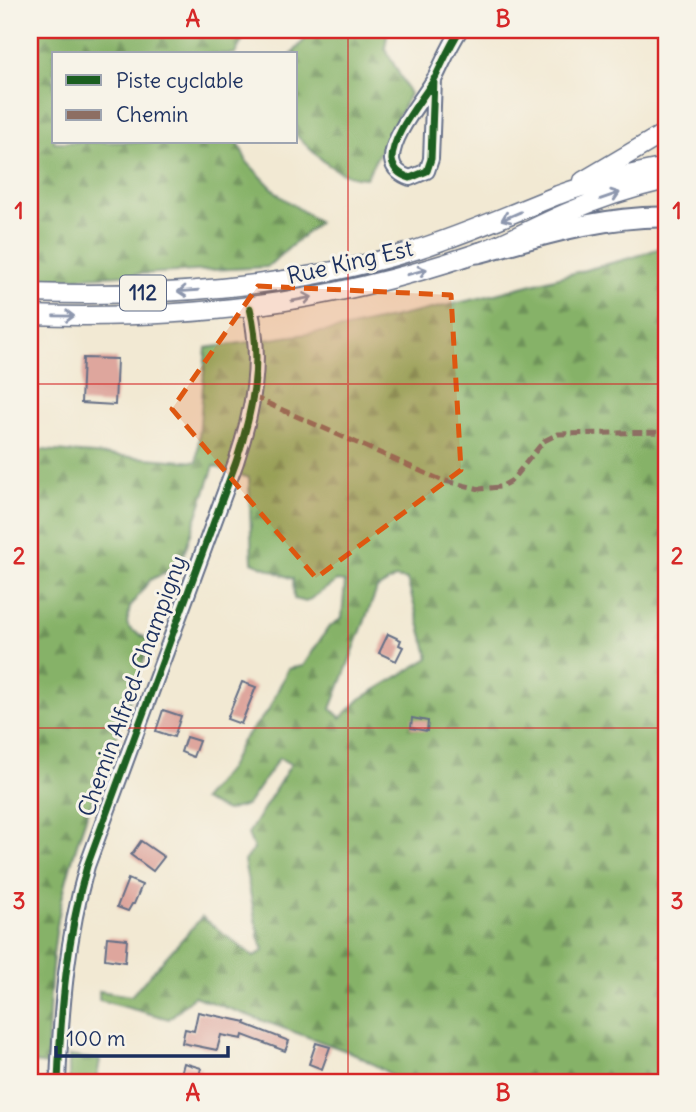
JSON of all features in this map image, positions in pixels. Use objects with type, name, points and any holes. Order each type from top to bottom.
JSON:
[{"type":"highway","points":[[478,253],[587,224],[666,216]]},
{"type":"main road","points":[[559,195],[666,132]]},
{"type":"main road","name":"Rue King Est","points":[[30,293],[162,293],[293,279],[357,266],[421,248],[492,224],[559,195],[666,166]]},
{"type":"main road","name":"Rue King Est","points":[[30,315],[139,316],[250,308],[369,285],[478,253],[583,206],[620,192],[666,180]]},
{"type":"street","points":[[434,79],[430,159],[427,171],[410,178],[394,167],[392,155],[404,125],[434,79],[460,30]]},
{"type":"street","name":"Chemin Alfred-Champigny","points":[[58,1082],[69,953],[87,866],[236,462],[250,415],[257,355],[250,308]]},
{"type":"highlighted area","points":[[258,286],[451,295],[461,470],[316,578],[172,409]]},
{"type":"green space","points":[[30,30],[248,30],[236,52],[52,52],[52,144],[239,144],[247,162],[280,196],[319,222],[267,267],[30,279]]},
{"type":"green space","points":[[313,30],[388,30],[385,48],[410,94],[366,178],[336,170],[298,137],[298,52],[294,52]]},
{"type":"green space","points":[[666,248],[666,1082],[394,1082],[390,1074],[355,1054],[194,996],[169,1019],[99,1000],[99,991],[131,996],[202,917],[254,957],[264,950],[259,938],[244,861],[254,849],[248,834],[291,764],[279,758],[247,805],[226,811],[202,800],[229,768],[242,741],[268,711],[288,669],[303,666],[328,628],[342,618],[345,582],[337,581],[306,602],[294,599],[293,579],[252,562],[249,478],[214,466],[180,565],[150,580],[130,607],[127,623],[129,628],[150,641],[70,866],[58,920],[53,961],[47,1065],[30,1062],[30,449],[197,462],[206,348],[342,329],[480,298]],"holes":[[[395,578],[407,580],[429,658],[360,699],[341,718],[331,709],[377,589]]]},
{"type":"green space","points":[[69,1056],[100,1060],[96,1082],[69,1082]]},
{"type":"building","points":[[83,358],[117,359],[115,405],[81,403]]},
{"type":"building","points":[[388,634],[401,640],[399,645],[403,647],[396,661],[379,653]]},
{"type":"building","points":[[242,682],[256,687],[241,724],[227,719]]},
{"type":"building","points":[[163,710],[181,716],[174,737],[156,731]]},
{"type":"building","points":[[412,718],[428,721],[427,731],[411,728]]},
{"type":"building","points":[[186,737],[199,741],[193,757],[181,752]]},
{"type":"building","points":[[141,841],[164,857],[153,871],[131,855]]},
{"type":"building","points":[[128,879],[142,885],[128,911],[117,907]]},
{"type":"building","points":[[107,937],[127,939],[125,962],[105,959]]},
{"type":"building","points":[[198,1012],[246,1022],[245,1024],[289,1041],[285,1051],[243,1035],[242,1039],[221,1035],[217,1050],[182,1043],[185,1029],[194,1031]]},
{"type":"building","points":[[316,1043],[330,1047],[322,1069],[309,1064]]},
{"type":"building","points":[[184,1063],[201,1068],[198,1082],[179,1082]]},
{"type":"marked path","points":[[253,397],[441,480],[480,489],[500,487],[511,481],[544,441],[558,434],[666,432]]},
{"type":"cycle path","points":[[434,79],[431,159],[427,171],[410,178],[394,166],[393,150],[460,30]]},
{"type":"cycle path","points":[[58,1082],[66,973],[74,919],[87,866],[236,462],[247,424],[256,367],[250,308]]}]
